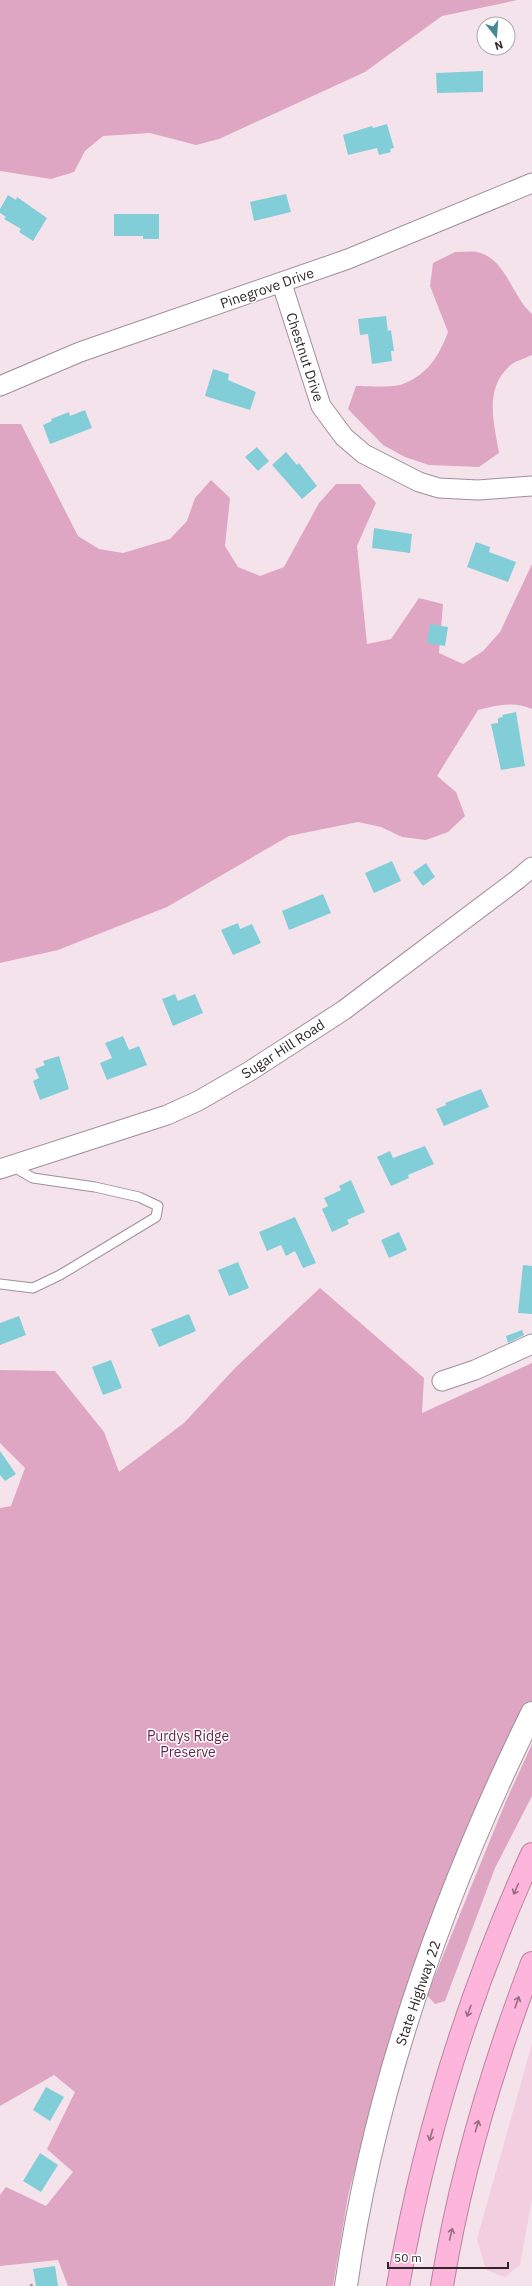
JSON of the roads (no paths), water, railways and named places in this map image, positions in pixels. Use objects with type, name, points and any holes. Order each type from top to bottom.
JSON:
[{"type":"highway","points":[[398,2286],[425,2153],[450,2067],[478,1984],[510,1903],[532,1854]]},
{"type":"highway","points":[[442,2286],[469,2156],[490,2080],[532,1963]]},
{"type":"main road","name":"State Highway 22","points":[[346,2286],[360,2198],[373,2138],[408,2020],[457,1882],[532,1713]]},
{"type":"street","name":"Pinegrove Drive","points":[[0,386],[80,352],[282,284],[348,259],[532,183]]},
{"type":"street","name":"Chestnut Drive","points":[[282,284],[321,406],[344,437],[364,454],[418,482],[439,488],[478,490],[532,486]]},
{"type":"street","name":"Sugar Hill Road","points":[[6,1167],[167,1115],[207,1096],[250,1071],[344,1010],[532,867]]},
{"type":"street","points":[[442,1381],[475,1370],[532,1344]]},
{"type":"lane","points":[[0,1284],[32,1288],[60,1275],[156,1217],[158,1206],[139,1197],[95,1187],[32,1178],[6,1167]]},
{"type":"park label","name":"Purdys Ridge Preserve","points":[[188,1744]]}]
